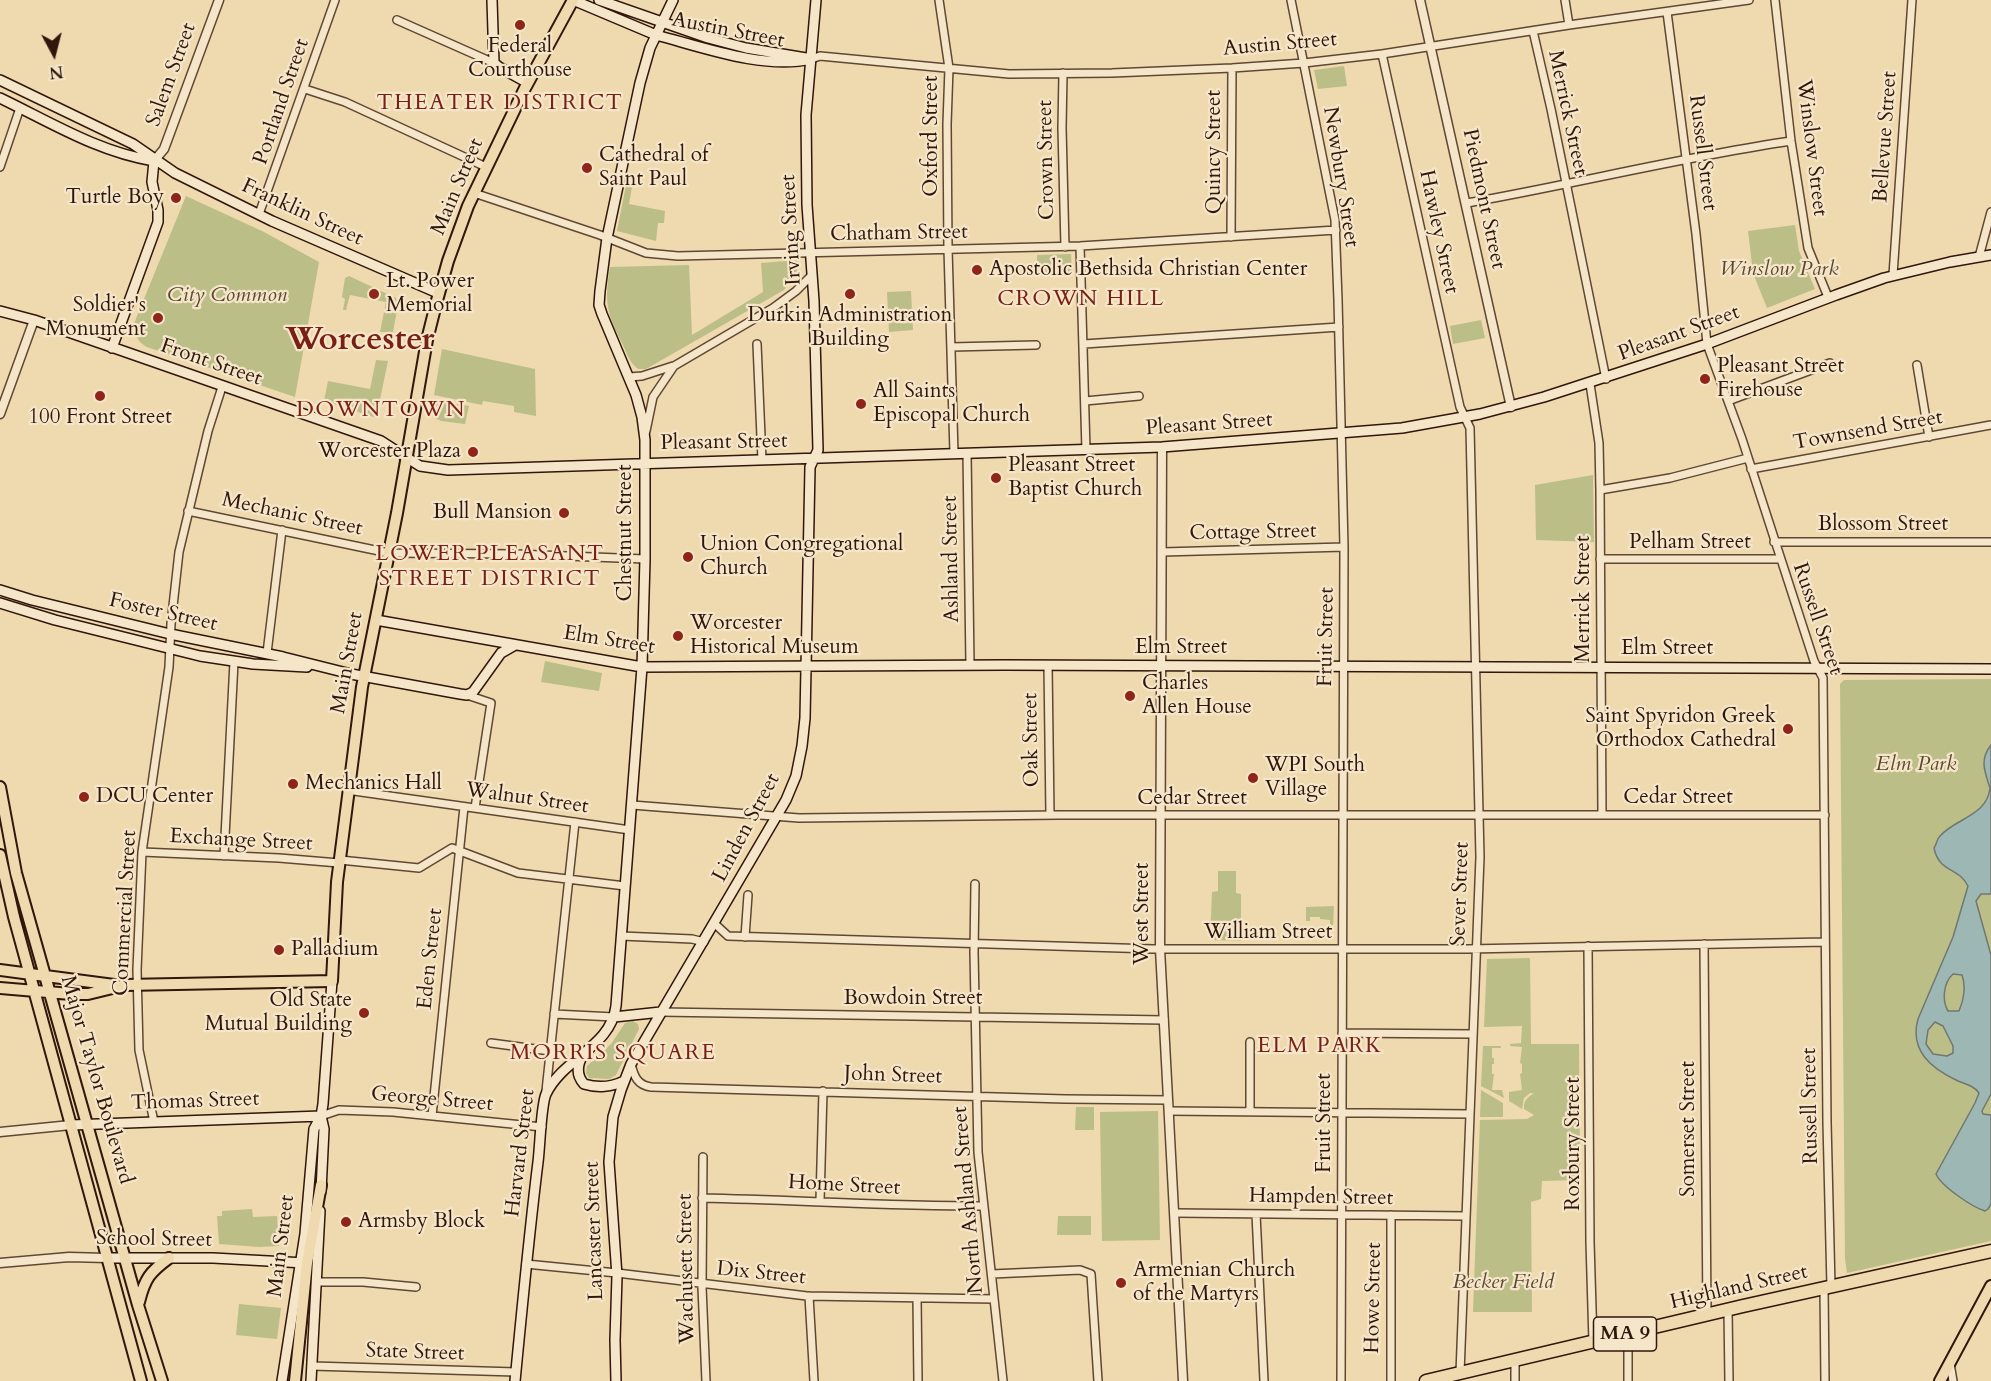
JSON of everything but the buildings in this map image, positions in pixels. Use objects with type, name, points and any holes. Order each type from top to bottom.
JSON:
[{"type":"highway","name":"Highland Street","points":[[1426,1381],[1991,1251]]},
{"type":"main road","points":[[492,0],[494,63],[528,83]]},
{"type":"main road","name":"Austin Street","points":[[573,0],[656,35],[746,58],[796,63],[811,59]]},
{"type":"main road","name":"Main Street","points":[[311,1381],[324,1129],[321,1116],[339,861],[364,677],[427,340],[448,261],[474,193],[528,83],[573,0]]},
{"type":"main road","name":"Austin Street","points":[[598,0],[730,44],[811,59]]},
{"type":"main road","points":[[645,440],[642,417],[629,377],[599,305],[607,238],[640,83],[650,48],[672,0]]},
{"type":"main road","name":"Irving Street","points":[[815,458],[818,450],[811,252],[807,205],[806,115],[816,0]]},
{"type":"main road","name":"Franklin Street","points":[[0,80],[133,144],[154,160],[260,214],[347,255],[438,293]]},
{"type":"main road","name":"Franklin Street","points":[[0,98],[89,142],[126,155],[154,160]]},
{"type":"main road","points":[[112,348],[157,228],[158,210],[152,177],[154,160]]},
{"type":"main road","name":"Pleasant Street","points":[[407,456],[420,466],[441,470],[1161,447],[1401,428],[1511,407],[1590,384],[1707,344],[1828,297],[1893,275],[1991,255]]},
{"type":"main road","name":"Front Street","points":[[0,311],[34,320],[381,441],[407,456]]},
{"type":"main road","name":"Chestnut Street","points":[[616,1019],[642,667],[645,440]]},
{"type":"main road","name":"Linden Street","points":[[624,1081],[631,1064],[715,924],[793,784],[801,756],[805,718],[810,467],[815,458]]},
{"type":"main road","name":"Foster Street","points":[[0,590],[170,634],[364,677],[467,695]]},
{"type":"main road","name":"Foster Street","points":[[0,603],[169,649],[234,662],[319,667]]},
{"type":"main road","name":"Elm Street","points":[[376,620],[642,667],[970,665],[1991,669]]},
{"type":"main road","points":[[467,695],[475,689],[501,653],[515,644]]},
{"type":"main road","name":"Major Taylor Boulevard","points":[[0,787],[13,860],[138,1305],[162,1381]]},
{"type":"main road","name":"Major Taylor Boulevard","points":[[0,855],[10,903],[141,1381]]},
{"type":"main road","points":[[0,970],[120,986]]},
{"type":"main road","points":[[0,988],[51,994],[88,994],[120,986],[137,985],[332,981]]},
{"type":"main road","points":[[546,1095],[560,1074],[606,1033],[616,1019],[636,1014],[661,1012]]},
{"type":"main road","points":[[636,1014],[645,1021],[647,1036]]},
{"type":"main road","points":[[583,1054],[578,1064],[578,1071],[584,1083],[592,1086],[612,1086],[624,1081]]},
{"type":"main road","name":"Lancaster Street","points":[[616,1381],[617,1273],[609,1162],[614,1117],[624,1081]]},
{"type":"main road","name":"Harvard Street","points":[[516,1377],[526,1264],[546,1095]]},
{"type":"main road","name":"Main Street","points":[[282,1381],[304,1263],[314,1129],[321,1116]]},
{"type":"main road","name":"Thomas Street","points":[[71,1125],[321,1116]]},
{"type":"main road","points":[[295,1381],[304,1263],[321,1185]]},
{"type":"main road","name":"School Street","points":[[107,1258],[213,1258],[304,1263]]},
{"type":"main road","points":[[138,1305],[149,1273],[169,1258]]},
{"type":"main road","points":[[1940,1381],[1991,1286]]},
{"type":"street","name":"Salem Street","points":[[154,160],[164,149],[219,0]]},
{"type":"street","name":"Portland Street","points":[[260,214],[335,0]]},
{"type":"street","name":"Oxford Street","points":[[939,0],[949,68],[948,249],[954,453]]},
{"type":"street","name":"Newbury Street","points":[[1292,0],[1336,230],[1343,433]]},
{"type":"street","name":"Piedmont Street","points":[[1420,0],[1511,407]]},
{"type":"street","points":[[1564,0],[1569,25]]},
{"type":"street","name":"Austin Street","points":[[811,59],[820,56],[1009,74],[1232,68],[1382,54],[1749,0]]},
{"type":"street","name":"Winslow Street","points":[[1775,0],[1791,141],[1808,248],[1828,297]]},
{"type":"street","name":"Bellevue Street","points":[[1893,275],[1912,0]]},
{"type":"street","name":"Russell Street","points":[[1667,12],[1696,234],[1707,344],[1823,678],[1828,1288],[1825,1381]]},
{"type":"street","points":[[397,20],[494,63]]},
{"type":"street","name":"Merrick Street","points":[[1533,31],[1551,109],[1605,379]]},
{"type":"street","name":"Hawley Street","points":[[1382,54],[1464,417]]},
{"type":"street","name":"Quincy Street","points":[[1231,237],[1232,68]]},
{"type":"street","name":"Crown Street","points":[[1063,73],[1065,247]]},
{"type":"street","points":[[305,89],[345,102],[486,167]]},
{"type":"street","points":[[0,167],[20,108]]},
{"type":"street","points":[[1467,203],[1685,158],[1791,141]]},
{"type":"street","name":"Chatham Street","points":[[474,193],[600,234],[646,252],[678,256],[1065,247],[1336,230]]},
{"type":"street","points":[[1979,257],[1991,212]]},
{"type":"street","points":[[1080,246],[1086,450]]},
{"type":"street","name":"Chestnut Street","points":[[645,440],[653,397],[674,366],[773,308],[796,291],[812,275]]},
{"type":"street","points":[[0,414],[34,320]]},
{"type":"street","points":[[1084,344],[1339,327]]},
{"type":"street","points":[[757,345],[762,460]]},
{"type":"street","points":[[951,347],[1036,345]]},
{"type":"street","points":[[1728,401],[1830,363]]},
{"type":"street","points":[[1917,365],[1929,437]]},
{"type":"street","points":[[629,377],[642,376],[674,366]]},
{"type":"street","name":"Merrick Street","points":[[1590,384],[1599,443],[1602,814]]},
{"type":"street","name":"Commercial Street","points":[[154,1122],[139,1050],[137,985],[142,852],[169,667],[176,575],[188,511],[208,431],[222,387]]},
{"type":"street","points":[[1085,401],[1139,396]]},
{"type":"street","name":"Sever Street","points":[[1460,1373],[1480,859],[1470,428],[1464,417]]},
{"type":"street","name":"Townsend Street","points":[[1751,469],[1991,425]]},
{"type":"street","name":"Fruit Street","points":[[1341,1381],[1343,433]]},
{"type":"street","name":"West Street","points":[[1161,447],[1160,949],[1183,1381]]},
{"type":"street","name":"Ashland Street","points":[[967,453],[970,665]]},
{"type":"street","points":[[1600,490],[1670,478],[1748,458]]},
{"type":"street","name":"Mechanic Street","points":[[188,511],[389,553],[515,554],[645,559]]},
{"type":"street","points":[[267,654],[282,530]]},
{"type":"street","name":"Blossom Street","points":[[1774,542],[1991,542]]},
{"type":"street","name":"Cottage Street","points":[[1161,552],[1344,547]]},
{"type":"street","name":"Pelham Street","points":[[1600,559],[1780,559]]},
{"type":"street","points":[[224,856],[234,662]]},
{"type":"street","name":"Oak Street","points":[[1048,666],[1050,815]]},
{"type":"street","points":[[467,695],[491,704],[475,808]]},
{"type":"street","name":"Walnut Street","points":[[347,790],[630,830]]},
{"type":"street","name":"Cedar Street","points":[[632,805],[799,818],[1050,815],[1825,815]]},
{"type":"street","name":"Eden Street","points":[[432,1116],[464,807]]},
{"type":"street","name":"Harvard Street","points":[[546,1095],[575,822]]},
{"type":"street","name":"Exchange Street","points":[[142,852],[339,861],[418,868],[452,848],[458,850]]},
{"type":"street","points":[[458,850],[518,873],[626,886]]},
{"type":"street","name":"North Ashland Street","points":[[975,884],[978,1152],[1003,1381]]},
{"type":"street","points":[[745,937],[748,895]]},
{"type":"street","name":"William Street","points":[[715,924],[728,936],[745,937],[1160,949],[1342,950],[1825,942]]},
{"type":"street","points":[[621,936],[661,936],[704,942]]},
{"type":"street","name":"Somerset Street","points":[[1704,944],[1707,1315]]},
{"type":"street","name":"Roxbury Street","points":[[1588,946],[1590,1257],[1593,1342]]},
{"type":"street","name":"Bowdoin Street","points":[[661,1012],[1164,1020]]},
{"type":"street","points":[[554,1014],[616,1019]]},
{"type":"street","points":[[1342,1033],[1473,1034]]},
{"type":"street","points":[[1250,1112],[1251,1042]]},
{"type":"street","points":[[491,1043],[550,1051]]},
{"type":"street","name":"John Street","points":[[631,1064],[637,1080],[647,1087],[1168,1100]]},
{"type":"street","points":[[820,1201],[822,1091]]},
{"type":"street","name":"George Street","points":[[321,1116],[339,1110],[542,1127]]},
{"type":"street","points":[[1169,1111],[1470,1114]]},
{"type":"street","name":"Thomas Street","points":[[0,1132],[71,1125]]},
{"type":"street","name":"Wachusett Street","points":[[703,1157],[702,1284],[706,1381]]},
{"type":"street","name":"Home Street","points":[[702,1198],[820,1201],[897,1206],[984,1206]]},
{"type":"street","name":"Hampden Street","points":[[1175,1213],[1466,1216]]},
{"type":"street","points":[[1257,1214],[1264,1381]]},
{"type":"street","name":"Howe Street","points":[[1391,1215],[1391,1381]]},
{"type":"street","name":"School Street","points":[[0,1263],[69,1257],[107,1258]]},
{"type":"street","name":"Dix Street","points":[[526,1264],[809,1296],[994,1299]]},
{"type":"street","points":[[992,1274],[1080,1270],[1091,1274],[1098,1381]]},
{"type":"street","points":[[317,1282],[416,1287]]},
{"type":"street","points":[[809,1296],[814,1381]]},
{"type":"street","points":[[917,1298],[918,1381]]},
{"type":"street","points":[[1728,1310],[1728,1381]]},
{"type":"street","points":[[1628,1333],[1628,1381]]},
{"type":"street","points":[[1515,1359],[1515,1381]]},
{"type":"street","points":[[1950,1363],[1953,1381]]},
{"type":"street","name":"State Street","points":[[312,1366],[516,1377]]},
{"type":"green space","points":[[1344,66],[1347,86],[1318,89],[1314,70]]},
{"type":"green space","points":[[626,185],[632,187],[629,204],[665,211],[664,223],[658,223],[656,241],[617,231]]},
{"type":"green space","name":"City Common","points":[[186,196],[264,232],[319,262],[295,397],[147,347],[136,337],[135,321]]},
{"type":"green space","name":"Winslow Park","points":[[1795,225],[1799,251],[1815,289],[1767,308],[1753,273],[1748,231]]},
{"type":"green space","points":[[1071,254],[1072,274],[1037,274],[1037,255]]},
{"type":"green space","points":[[799,260],[796,275],[784,290],[646,369],[638,369],[631,361],[610,316],[607,290],[610,267],[689,265],[692,335],[763,292],[761,263]]},
{"type":"green space","points":[[349,276],[396,298],[398,305],[393,332],[380,332],[386,302],[350,295],[346,310],[343,310],[345,299],[342,297],[345,278]]},
{"type":"green space","points":[[911,291],[913,330],[889,332],[887,292]]},
{"type":"green space","points":[[1481,320],[1485,338],[1453,344],[1450,326]]},
{"type":"green space","points":[[442,349],[535,369],[536,416],[514,412],[514,406],[483,401],[482,405],[434,395]]},
{"type":"green space","points":[[376,360],[388,361],[377,414],[374,417],[324,401],[328,381],[370,389]]},
{"type":"green space","points":[[434,400],[469,406],[465,424],[435,418],[432,410]]},
{"type":"green space","points":[[1593,475],[1594,542],[1536,540],[1535,485]]},
{"type":"green space","points":[[545,661],[602,673],[599,691],[541,682]]},
{"type":"green space","name":"Elm Park","points":[[1991,679],[1991,1241],[1847,1273],[1845,1259],[1840,684],[1844,680]]},
{"type":"green space","points":[[1218,871],[1236,871],[1236,893],[1241,894],[1241,941],[1210,940],[1212,892],[1218,891]]},
{"type":"green space","points":[[1334,906],[1333,925],[1330,925],[1330,920],[1320,919],[1320,917],[1310,917],[1310,921],[1306,921],[1306,907]]},
{"type":"green space","name":"Becker Field","points":[[1530,958],[1531,1044],[1579,1044],[1580,1180],[1542,1181],[1541,1199],[1531,1202],[1532,1312],[1473,1312],[1480,1120],[1527,1119],[1534,1115],[1524,1109],[1524,1104],[1534,1093],[1524,1098],[1522,1109],[1509,1101],[1509,1092],[1522,1090],[1520,1074],[1522,1064],[1520,1063],[1522,1047],[1510,1046],[1510,1044],[1521,1043],[1522,1026],[1484,1027],[1487,959]]},
{"type":"green space","points":[[633,1021],[638,1024],[639,1029],[616,1075],[609,1079],[589,1078],[586,1073],[587,1066],[611,1044],[625,1023]]},
{"type":"green space","points":[[1483,1046],[1501,1046],[1501,1048],[1492,1048],[1494,1064],[1492,1064],[1492,1074],[1494,1074],[1492,1090],[1502,1090],[1504,1098],[1481,1086]]},
{"type":"green space","points":[[1481,1090],[1503,1103],[1503,1117],[1480,1117]]},
{"type":"green space","points":[[1076,1107],[1094,1107],[1094,1130],[1075,1130]]},
{"type":"green space","points":[[1158,1111],[1160,1240],[1102,1241],[1100,1112]]},
{"type":"green space","points":[[252,1209],[253,1217],[277,1216],[279,1246],[219,1244],[217,1216],[222,1216],[222,1211]]},
{"type":"green space","points":[[1058,1216],[1091,1216],[1091,1235],[1057,1235]]},
{"type":"green space","points":[[239,1304],[281,1308],[277,1339],[236,1335]]},
{"type":"water","points":[[1991,745],[1991,894],[1981,894],[1976,901],[1991,955],[1991,1094],[1982,1111],[1983,1114],[1991,1115],[1991,1204],[1985,1211],[1957,1196],[1936,1174],[1979,1093],[1932,1065],[1920,1050],[1916,1030],[1918,1019],[1953,937],[1968,886],[1960,876],[1940,862],[1934,848],[1940,836],[1977,811],[1988,797],[1990,788],[1984,766],[1987,750]],"holes":[[[1953,974],[1962,975],[1964,984],[1959,1011],[1948,1011],[1945,1002],[1945,987]],[[1935,1022],[1943,1026],[1953,1046],[1953,1053],[1947,1056],[1933,1054],[1926,1044],[1928,1030]]]},
{"type":"place","name":"Federal Courthouse","points":[[520,25]]},
{"type":"place","name":"Cathedral of Saint Paul","points":[[587,168]]},
{"type":"place","name":"Turtle Boy","points":[[176,198]]},
{"type":"place","name":"Apostolic Bethsida Christian Center","points":[[977,270]]},
{"type":"place","name":"Lt. Power Memorial","points":[[374,294]]},
{"type":"place","name":"Durkin Administration Building","points":[[850,294]]},
{"type":"place","name":"Soldier's Monument","points":[[158,318]]},
{"type":"place","name":"Pleasant Street Firehouse","points":[[1705,379]]},
{"type":"place","name":"100 Front Street","points":[[100,396]]},
{"type":"place","name":"All Saints Episcopal Church","points":[[861,404]]},
{"type":"place","name":"Worcester Plaza","points":[[473,452]]},
{"type":"place","name":"Pleasant Street Baptist Church","points":[[996,478]]},
{"type":"place","name":"Bull Mansion","points":[[564,513]]},
{"type":"place","name":"Union Congregational Church","points":[[688,557]]},
{"type":"place","name":"Worcester Historical Museum","points":[[678,636]]},
{"type":"place","name":"Charles Allen House","points":[[1130,696]]},
{"type":"place","name":"Saint Spyridon Greek Orthodox Cathedral","points":[[1788,729]]},
{"type":"place","name":"WPI South Village","points":[[1253,778]]},
{"type":"place","name":"Mechanics Hall","points":[[293,784]]},
{"type":"place","name":"DCU Center","points":[[84,797]]},
{"type":"place","name":"Palladium","points":[[279,950]]},
{"type":"place","name":"Old State Mutual Building","points":[[364,1013]]},
{"type":"place","name":"Armsby Block","points":[[346,1222]]},
{"type":"place","name":"Armenian Church of the Martyrs","points":[[1121,1283]]},
{"type":"district","name":"THEATER DISTRICT","points":[[500,104]]},
{"type":"district","name":"CROWN HILL","points":[[1081,300]]},
{"type":"district","name":"Worcester","points":[[360,341]]},
{"type":"district","name":"DOWNTOWN","points":[[381,411]]},
{"type":"district","name":"LOWER PLEASANT STREET DISTRICT","points":[[490,568]]},
{"type":"district","name":"ELM PARK","points":[[1320,1047]]},
{"type":"district","name":"MORRIS SQUARE","points":[[613,1054]]}]
